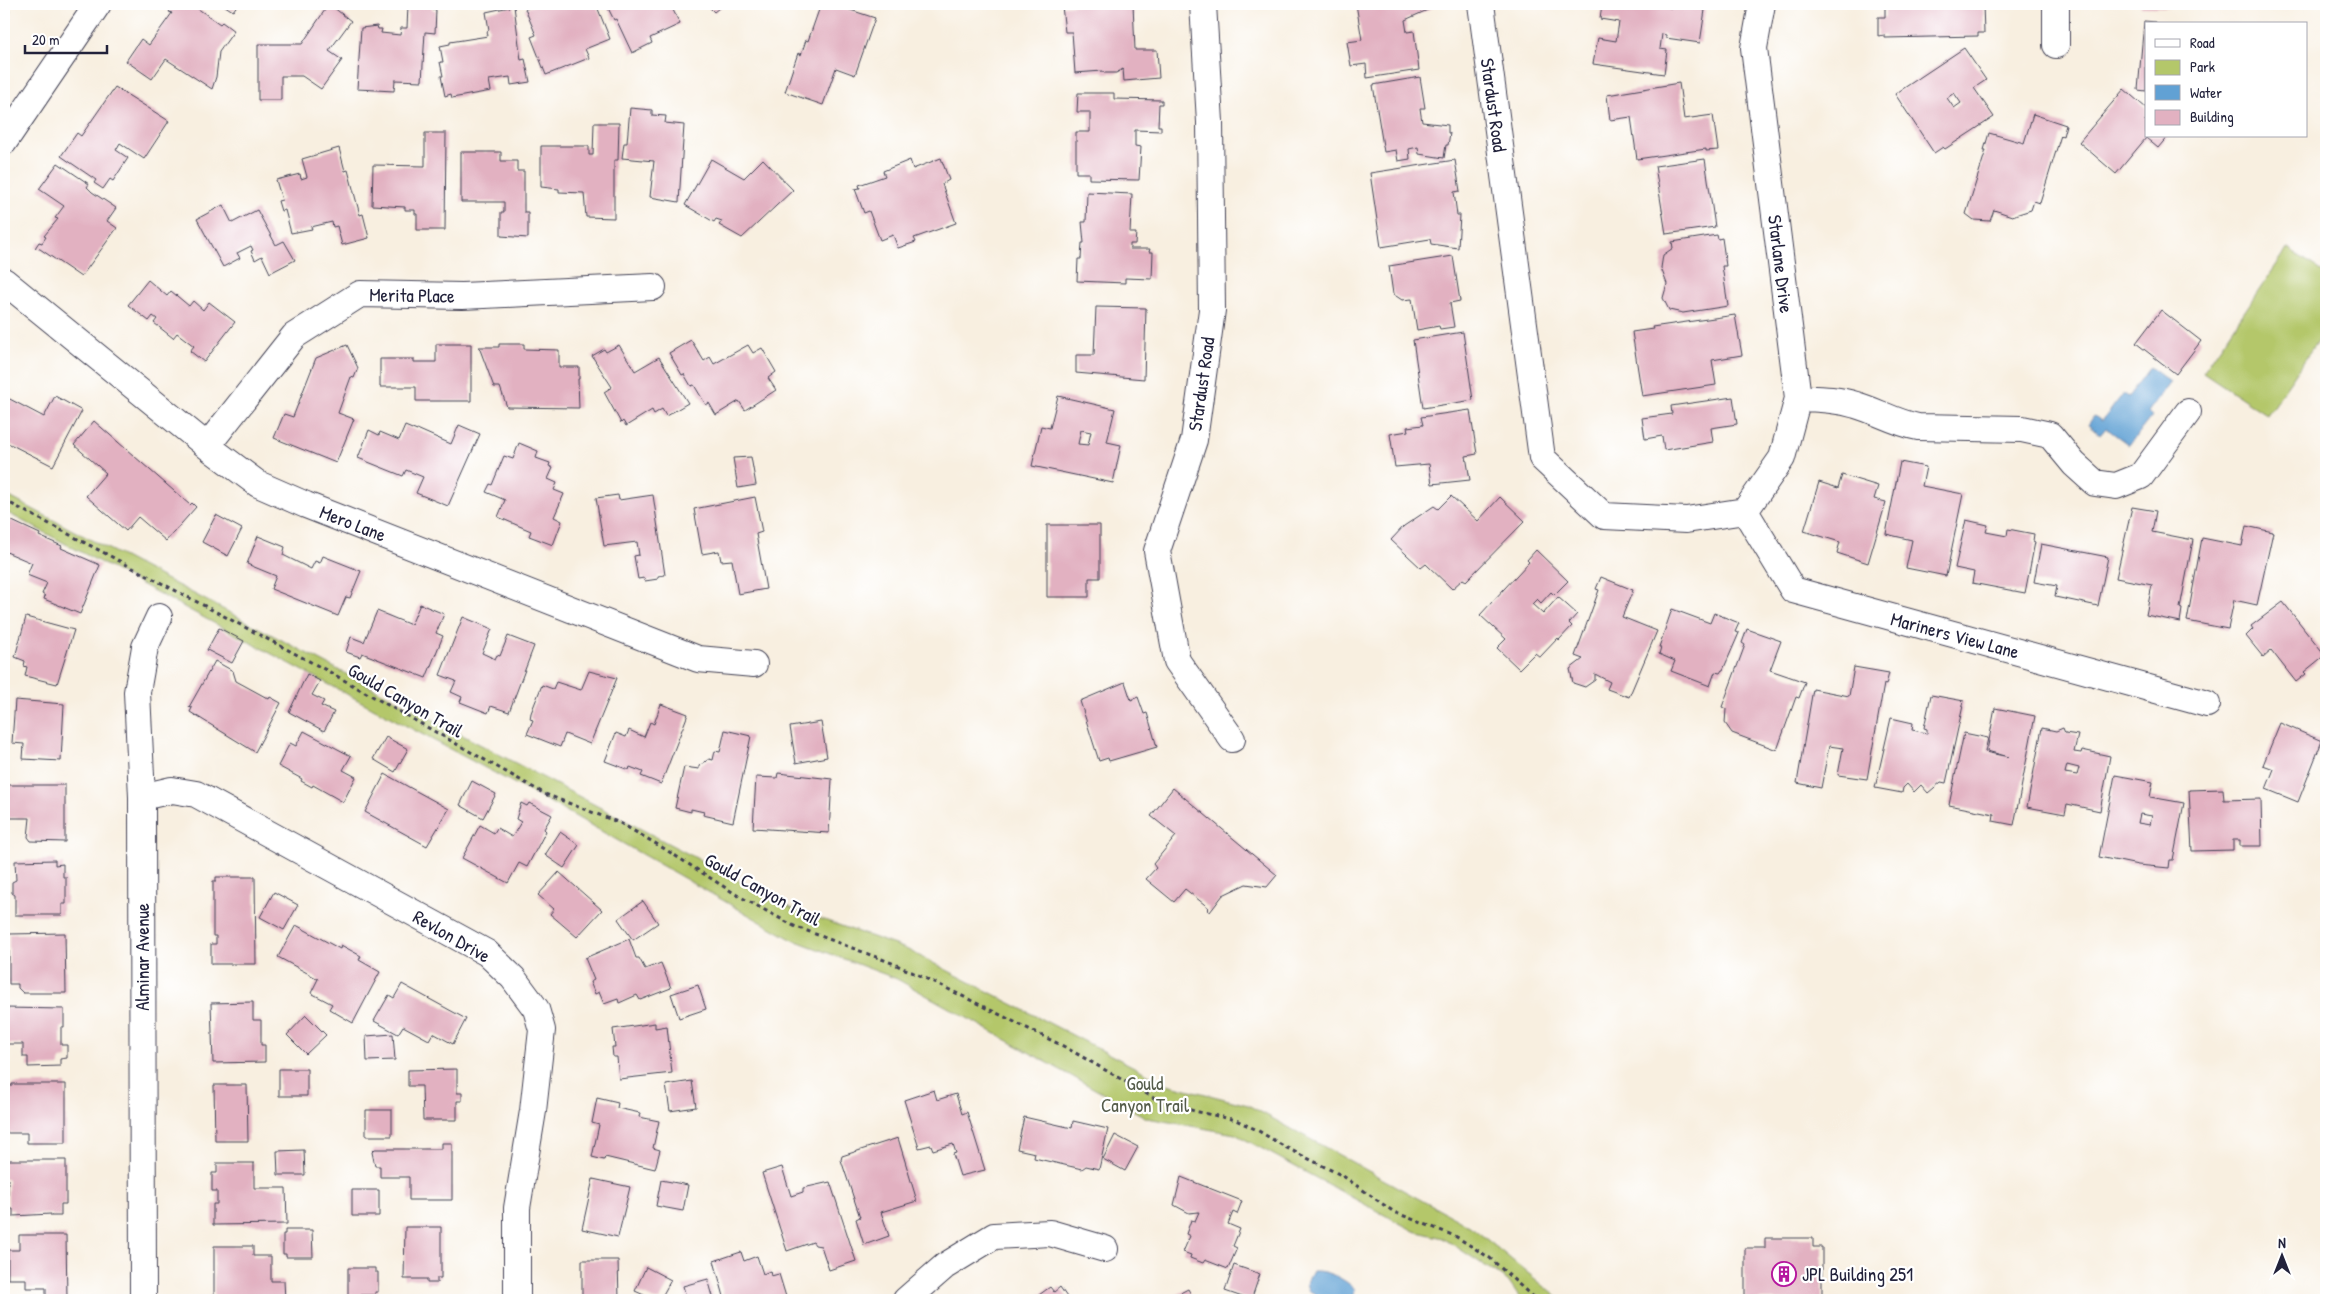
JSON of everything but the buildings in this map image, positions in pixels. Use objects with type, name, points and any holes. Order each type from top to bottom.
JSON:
[{"type":"street","name":"Stardust Road","points":[[1203,4],[1210,122],[1212,310],[1194,440],[1157,551],[1177,661],[1232,739]]},
{"type":"street","name":"Stardust Road","points":[[1481,4],[1542,458],[1604,516],[1686,520],[1744,512]]},
{"type":"street","name":"Starlane Drive","points":[[1744,512],[1782,458],[1798,398],[1754,48],[1762,4]]},
{"type":"street","points":[[2056,4],[2056,45]]},
{"type":"street","points":[[4,142],[92,6]]},
{"type":"street","name":"Mero Lane","points":[[4,280],[207,446],[258,484],[306,505],[698,659],[754,664]]},
{"type":"street","name":"Merita Place","points":[[207,446],[294,336],[360,294],[462,296],[653,287]]},
{"type":"street","points":[[1798,398],[1834,400],[1856,405],[1905,425],[1918,427],[2022,429],[2050,435],[2074,464],[2095,483],[2116,486],[2141,476],[2188,412]]},
{"type":"street","name":"Mariners View Lane","points":[[1744,512],[1793,590],[2207,704]]},
{"type":"street","name":"Alminar Avenue","points":[[143,1300],[142,797],[137,692],[145,648],[159,617]]},
{"type":"street","name":"Revlon Drive","points":[[142,797],[172,790],[196,794],[487,953],[513,978],[536,1009],[542,1030],[533,1111],[517,1208],[517,1300]]},
{"type":"street","points":[[906,1300],[945,1266],[994,1236],[1050,1233],[1105,1249]]},
{"type":"path","name":"Gould Canyon Trail","points":[[4,500],[326,670],[546,794],[620,823],[738,895],[794,926],[892,963],[938,984],[1066,1047],[1154,1098],[1186,1109],[1236,1120],[1257,1130],[1285,1147],[1343,1176],[1394,1212],[1455,1236],[1490,1258],[1536,1300]]},
{"type":"green space","points":[[2288,248],[2326,274],[2326,329],[2267,415],[2203,372]]},
{"type":"green space","name":"Gould Canyon Trail","points":[[4,494],[793,909],[906,949],[1167,1084],[1248,1105],[1474,1229],[1561,1300],[1521,1300],[1508,1281],[1443,1238],[1414,1231],[1235,1134],[1147,1118],[897,979],[791,939],[564,810],[4,511]]},
{"type":"water","points":[[2150,367],[2170,382],[2148,412],[2152,416],[2129,445],[2106,428],[2100,435],[2088,425],[2094,416],[2102,421],[2123,394],[2128,397]]},
{"type":"water","points":[[1313,1271],[1336,1276],[1346,1282],[1355,1289],[1353,1300],[1330,1300],[1309,1292],[1306,1284]]},
{"type":"place","name":"JPL Building 251","points":[[1784,1274]]}]
